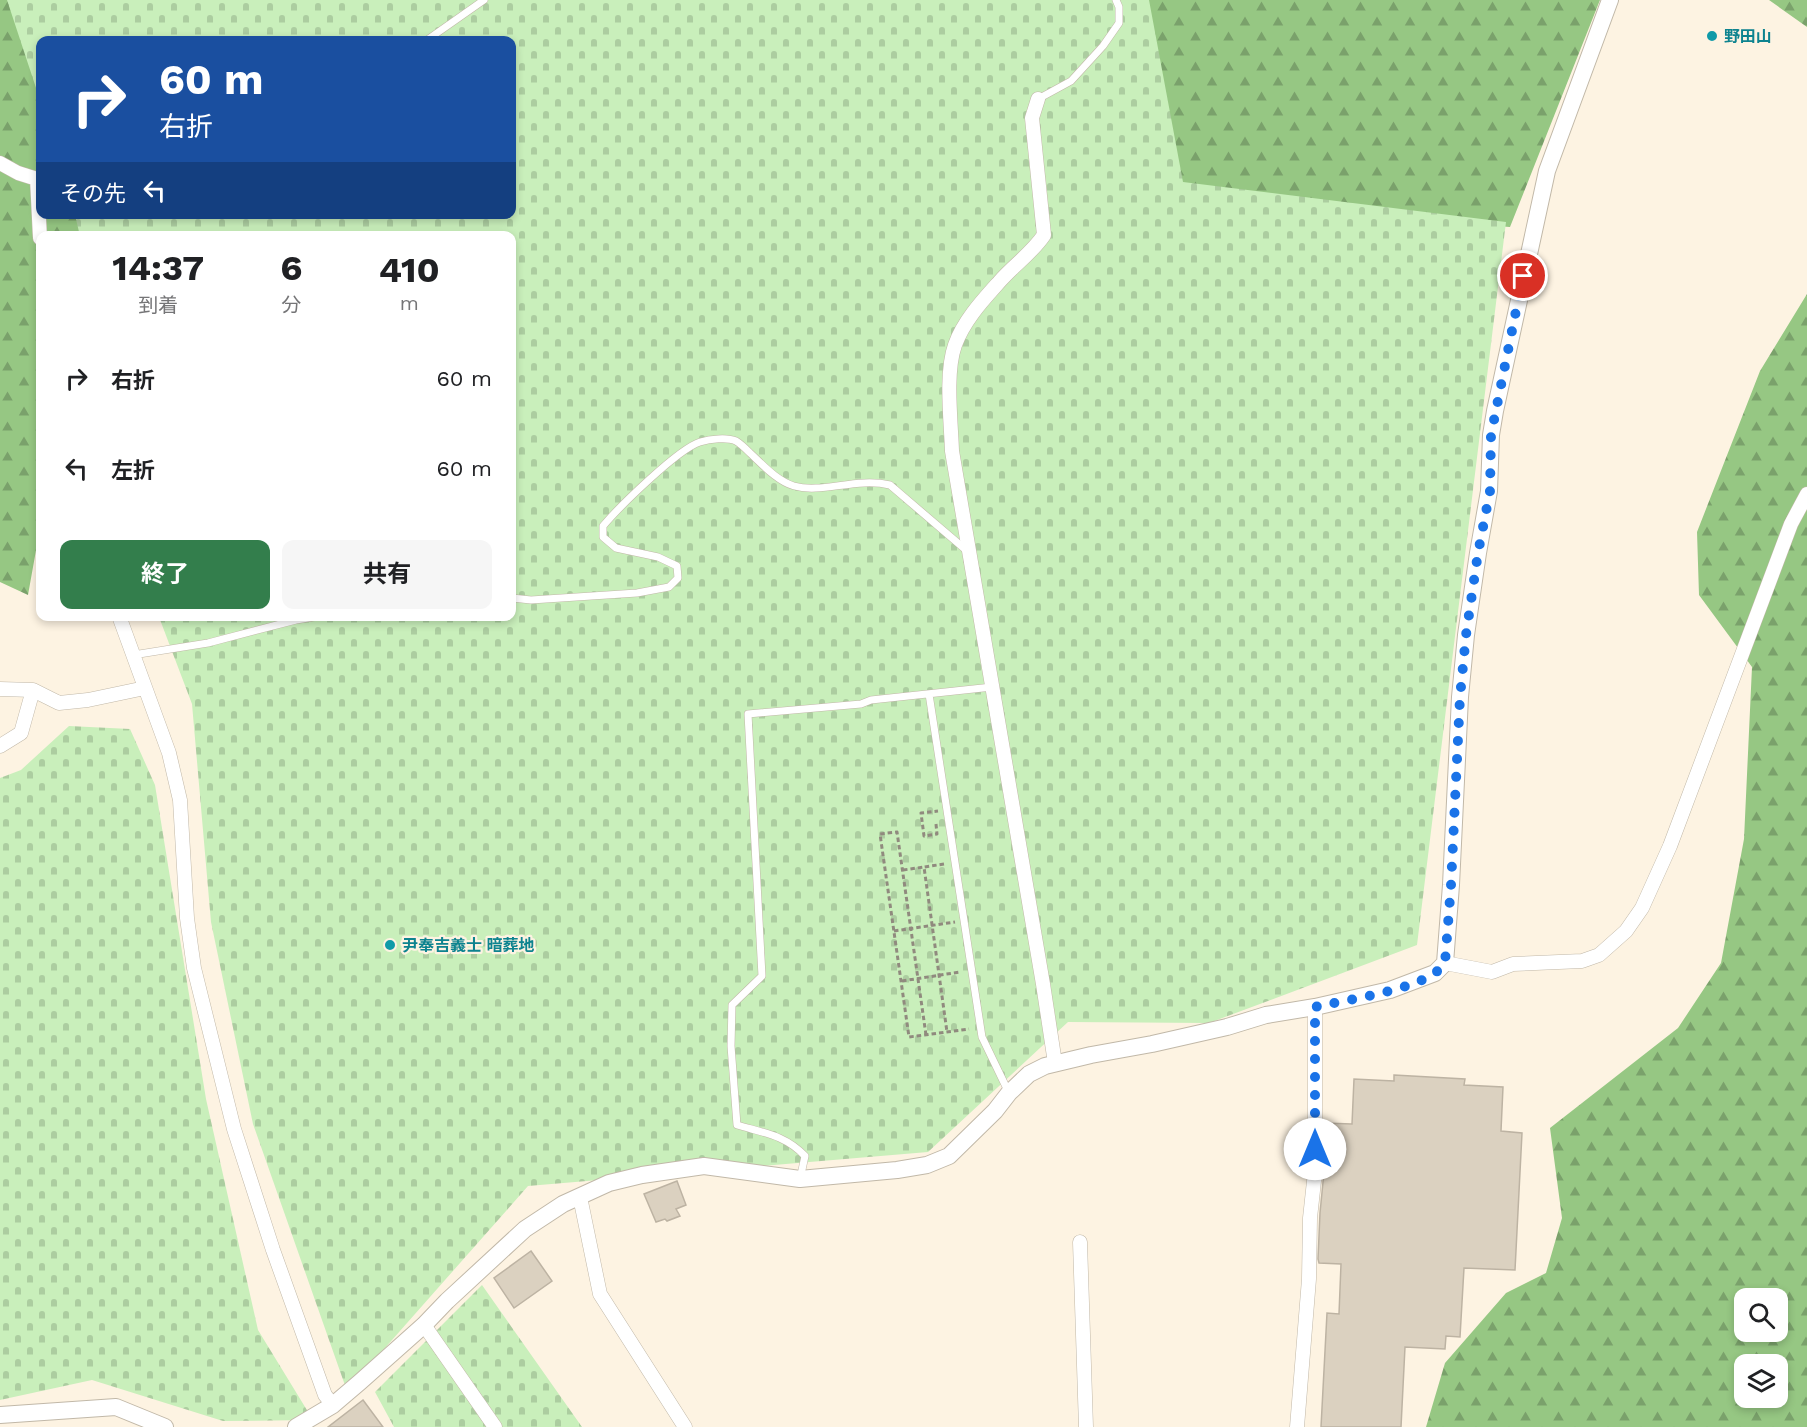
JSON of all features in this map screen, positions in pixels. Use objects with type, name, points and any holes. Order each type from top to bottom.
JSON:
[{"type":"street","points":[[296,1427],[333,1405],[424,1325],[525,1229],[563,1204],[609,1183],[642,1175],[704,1166],[800,1179],[927,1165],[949,1156],[1029,1074],[1055,1063],[1152,1044],[1227,1027],[1266,1015],[1315,1007],[1390,990],[1435,973],[1445,963],[1461,687],[1478,553],[1490,491],[1491,435],[1547,171],[1610,0]]},
{"type":"street","points":[[1038,99],[1032,118],[1044,235],[1037,246],[975,308],[955,345],[950,370],[952,451],[1055,1063]]},
{"type":"street","points":[[0,163],[18,173],[36,179]]},
{"type":"street","points":[[1445,963],[1492,972],[1513,964],[1582,962],[1599,955],[1626,931],[1642,908],[1670,846],[1791,524],[1807,494]]},
{"type":"street","points":[[121,621],[169,753],[180,800],[187,918],[194,968],[234,1129],[297,1317],[325,1395],[333,1405]]},
{"type":"street","points":[[0,689],[33,690],[59,703],[88,700],[145,688]]},
{"type":"street","points":[[0,746],[21,733],[33,690]]},
{"type":"street","points":[[1297,1427],[1315,1172],[1315,1007]]},
{"type":"street","points":[[580,1197],[600,1294],[685,1427]]},
{"type":"street","points":[[1080,1242],[1086,1427]]},
{"type":"street","points":[[424,1325],[495,1427]]},
{"type":"street","points":[[0,1414],[116,1407],[165,1427]]},
{"type":"lane","points":[[434,36],[484,0]]},
{"type":"lane","points":[[1038,99],[1071,81],[1103,46],[1119,23],[1119,8],[1116,0]]},
{"type":"lane","points":[[516,598],[531,600],[637,593],[669,587],[678,578],[677,566],[658,557],[616,548],[603,537],[603,526],[617,510],[678,456],[699,442],[725,439],[738,442],[772,473],[793,486],[811,488],[875,481],[890,485],[968,552]]},
{"type":"lane","points":[[133,655],[208,643],[292,621]]},
{"type":"lane","points":[[800,1179],[805,1156],[797,1148],[786,1140],[737,1125],[731,1046],[732,1005],[762,976],[748,714],[861,704],[871,700],[992,687]]},
{"type":"lane","points":[[929,694],[981,1037],[1008,1094]]},
{"type":"path","points":[[936,823],[938,834],[924,836],[921,813],[946,810]]},
{"type":"path","points":[[926,1035],[897,832],[880,834],[909,1037],[926,1035],[980,1027]]},
{"type":"path","points":[[903,870],[954,862]]},
{"type":"path","points":[[924,867],[947,1032]]},
{"type":"path","points":[[894,931],[963,921]]},
{"type":"path","points":[[901,981],[971,971]]},
{"type":"green space","points":[[0,0],[1600,0],[1510,227],[1258,209],[516,614],[516,231],[36,231],[36,550],[28,595],[0,582]]},
{"type":"green space","points":[[7,0],[1149,0],[1183,182],[1506,222],[1417,945],[1209,1023],[1068,1022],[928,1152],[528,1186],[347,1391],[253,1124],[211,922],[192,704],[161,621],[516,621],[516,231],[79,231],[76,219],[516,219],[516,36],[36,36],[36,88]]},
{"type":"green space","points":[[1769,0],[1807,0],[1807,27]]},
{"type":"green space","points":[[1807,294],[1807,1427],[1426,1427],[1445,1363],[1506,1293],[1546,1273],[1562,1218],[1550,1128],[1678,1028],[1721,963],[1744,839],[1752,667],[1699,595],[1697,532],[1760,371]]},
{"type":"green space","points":[[69,726],[130,729],[155,785],[206,1099],[258,1330],[313,1420],[223,1421],[92,1380],[0,1400],[0,778],[21,770]]},
{"type":"green space","points":[[482,1285],[582,1427],[394,1427],[375,1392]]},
{"type":"building","points":[[1394,1075],[1465,1079],[1464,1085],[1503,1087],[1501,1131],[1522,1133],[1515,1270],[1464,1268],[1460,1337],[1446,1336],[1445,1349],[1405,1347],[1401,1427],[1321,1427],[1327,1313],[1339,1314],[1341,1264],[1319,1263],[1318,1259],[1324,1172],[1324,1123],[1352,1124],[1354,1079],[1394,1081]]},
{"type":"building","points":[[677,1181],[686,1205],[676,1209],[680,1216],[656,1222],[644,1194]]},
{"type":"building","points":[[531,1251],[552,1281],[514,1308],[494,1278]]},
{"type":"building","points":[[363,1400],[383,1427],[328,1427]]},
{"type":"place","name":"野田山","points":[[1712,36]]},
{"type":"place","name":"尹奉吉義士 暗葬地","points":[[390,945]]},
{"type":"route","points":[[1315,1149],[1315,1007],[1415,982],[1435,973],[1445,963],[1460,697],[1466,635],[1490,491],[1491,435],[1523,276]]}]
